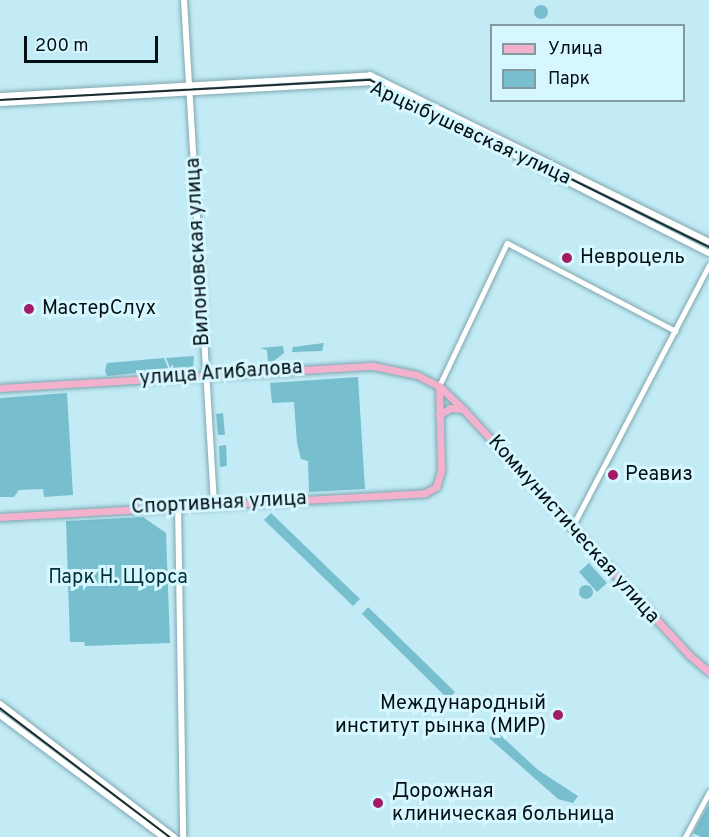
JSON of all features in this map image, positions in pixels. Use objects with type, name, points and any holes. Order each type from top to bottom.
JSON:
[{"type":"main road","name":"Вилоновская улица","points":[[184,0],[214,503]]},
{"type":"main road","name":"Арцыбушевская улица","points":[[0,103],[370,75],[709,242]]},
{"type":"main road","name":"Арцыбушевская улица","points":[[0,96],[370,82],[709,253]]},
{"type":"main road","name":"улица Агибалова","points":[[0,388],[388,366],[438,386]]},
{"type":"main road","name":"Коммунистическая улица","points":[[438,386],[463,409],[689,656],[709,672]]},
{"type":"main road","points":[[438,386],[439,415]]},
{"type":"main road","points":[[439,415],[450,408],[463,409]]},
{"type":"main road","name":"Спортивная улица","points":[[0,517],[214,503],[417,495],[436,487],[441,471],[439,415]]},
{"type":"main road","points":[[178,506],[185,837]]},
{"type":"main road","points":[[0,704],[174,837]]},
{"type":"main road","points":[[0,715],[163,837]]},
{"type":"street","points":[[438,386],[507,243],[675,331]]},
{"type":"street","points":[[572,527],[709,265]]},
{"type":"street","points":[[684,837],[709,792]]},
{"type":"green space","points":[[538,5],[544,5],[548,12],[544,19],[538,19],[534,15],[534,9]]},
{"type":"green space","points":[[324,343],[322,351],[292,352],[293,347]]},
{"type":"green space","points":[[283,346],[284,353],[270,364],[250,365],[268,362],[267,350],[260,348]]},
{"type":"green space","points":[[194,356],[193,367],[171,370],[166,358]]},
{"type":"green space","points":[[164,358],[169,370],[107,376],[105,371],[107,363]]},
{"type":"green space","points":[[358,377],[365,489],[309,492],[308,461],[301,459],[297,443],[294,402],[272,403],[270,383]]},
{"type":"green space","points":[[67,393],[73,495],[44,497],[43,489],[19,490],[14,497],[0,497],[0,398]]},
{"type":"green space","points":[[223,413],[225,435],[218,435],[216,414]]},
{"type":"green space","points":[[226,445],[227,466],[220,467],[219,446]]},
{"type":"green space","points":[[271,513],[360,599],[353,606],[264,520]]},
{"type":"green space","name":"Парк Н. Щорса","points":[[143,517],[166,533],[170,643],[85,646],[84,642],[70,642],[66,521]]},
{"type":"green space","points":[[589,563],[607,583],[597,592],[579,572]]},
{"type":"green space","points":[[583,585],[589,585],[593,592],[589,599],[583,599],[579,595],[579,589]]},
{"type":"green space","points":[[368,607],[455,692],[448,699],[362,614]]},
{"type":"green space","points":[[496,731],[538,770],[578,796],[573,803],[558,799],[489,738]]},
{"type":"green space","points":[[709,804],[709,837],[701,837],[693,833]]},
{"type":"tram line","points":[[0,100],[370,80],[709,247]]},
{"type":"tram line","points":[[0,708],[170,837]]},
{"type":"place","name":"Невроцель","points":[[567,258]]},
{"type":"place","name":"МастерСлух","points":[[29,309]]},
{"type":"place","name":"Реавиз","points":[[613,475]]},
{"type":"place","name":"Международный институт рынка (МИР)","points":[[558,715]]},
{"type":"place","name":"Дорожная клиническая больница","points":[[378,803]]}]
